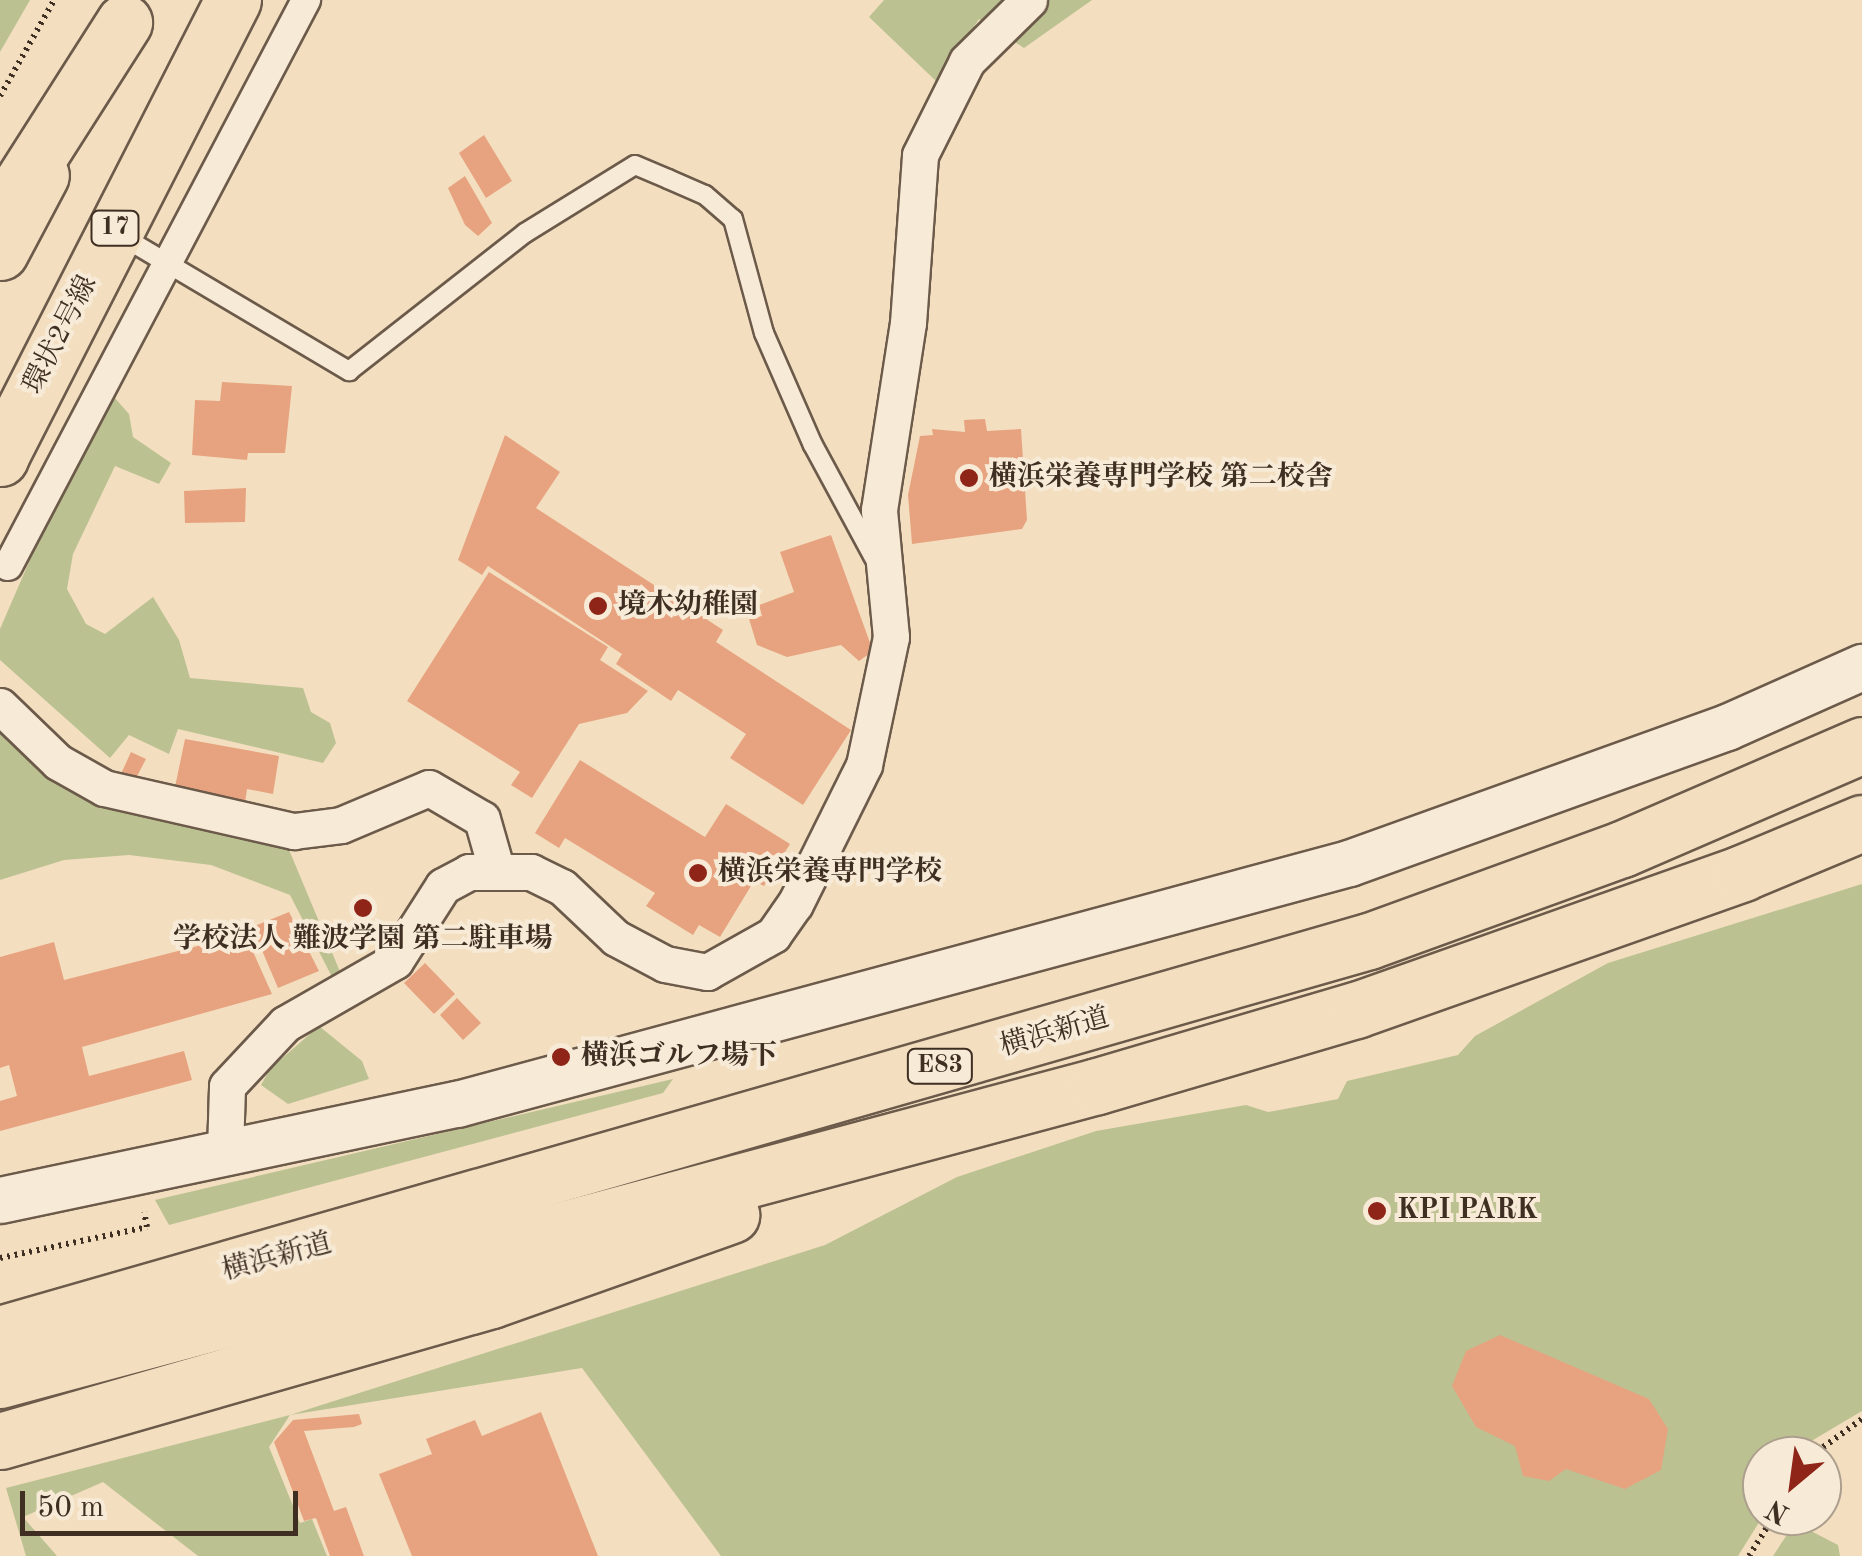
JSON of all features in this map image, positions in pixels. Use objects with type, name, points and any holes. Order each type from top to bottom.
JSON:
[{"type":"main road","name":"環状2号線","points":[[0,457],[233,0]]},
{"type":"main road","points":[[0,217],[130,11]]},
{"type":"main road","points":[[0,252],[130,11]]},
{"type":"main road","name":"横浜新道","points":[[0,1334],[1369,941],[1622,849],[1862,744]]},
{"type":"main road","name":"横浜新道","points":[[0,1380],[1098,1086],[1356,1010],[1742,873],[1862,823]]},
{"type":"main road","points":[[0,1440],[490,1300],[1098,1086]]},
{"type":"street","points":[[8,566],[306,0]]},
{"type":"street","points":[[225,1151],[227,1086],[285,1024],[395,961],[443,886],[496,868],[531,872],[562,886],[616,938],[665,964],[708,972],[773,935],[864,765],[891,637],[879,510],[908,324],[920,156],[966,61],[1029,0]]},
{"type":"street","points":[[0,1200],[458,1104],[1350,863],[1727,728],[1862,667]]},
{"type":"street","points":[[11,715],[58,762],[104,788],[294,830],[342,824],[429,788],[482,819],[496,868]]},
{"type":"lane","points":[[113,232],[167,260],[348,371],[524,233],[636,165],[668,178],[705,196],[733,218],[764,334],[813,445],[887,580]]},
{"type":"path","points":[[0,96],[54,0]]},
{"type":"path","points":[[0,1258],[147,1227],[144,1212],[127,1215]]},
{"type":"path","points":[[1839,1436],[1862,1419]]},
{"type":"green space","points":[[0,0],[30,0],[0,52]]},
{"type":"green space","points":[[884,0],[1092,0],[1024,48],[979,19],[937,82],[869,17]]},
{"type":"green space","points":[[114,397],[129,414],[133,437],[171,463],[159,484],[115,466],[73,554],[67,589],[86,624],[105,634],[153,597],[179,640],[190,678],[303,688],[311,712],[330,723],[336,743],[323,763],[178,729],[169,754],[129,735],[110,758],[0,660],[0,629],[72,463]]},
{"type":"green space","points":[[0,727],[287,845],[341,974],[332,977],[290,895],[211,865],[129,855],[64,860],[0,880]]},
{"type":"green space","name":"KPI PARK","points":[[1862,884],[1862,1411],[1820,1436],[1742,1436],[1742,1536],[1750,1536],[1738,1556],[721,1556],[582,1368],[290,1415],[825,1245],[957,1177],[1096,1131],[1246,1105],[1268,1112],[1338,1099],[1347,1081],[1458,1055],[1475,1036],[1608,963]]},
{"type":"green space","points":[[319,1026],[362,1061],[369,1079],[288,1104],[261,1085],[270,1069]]},
{"type":"green space","points":[[673,1079],[663,1093],[169,1225],[155,1200]]},
{"type":"green space","points":[[290,1415],[269,1447],[300,1523],[312,1519],[327,1556],[198,1556],[103,1482],[23,1517],[57,1556],[26,1556],[6,1488]]},
{"type":"green space","points":[[1786,1536],[1821,1536],[1838,1545],[1840,1556],[1773,1556]]},
{"type":"building","points":[[484,135],[512,181],[486,198],[459,153]]},
{"type":"building","points":[[465,176],[492,223],[478,236],[465,225],[448,188]]},
{"type":"building","points":[[222,382],[292,386],[285,453],[248,453],[247,460],[192,455],[195,400],[220,401]]},
{"type":"building","name":"横浜栄養専門学校 第二校舎","points":[[985,419],[987,431],[1021,429],[1027,520],[1022,529],[912,544],[908,495],[920,436],[933,435],[932,429],[965,432],[964,420]]},
{"type":"building","points":[[505,435],[560,472],[536,508],[723,630],[716,642],[851,730],[803,805],[730,758],[746,734],[678,690],[671,701],[616,664],[622,654],[488,566],[482,575],[458,560]]},
{"type":"building","points":[[246,488],[245,522],[185,523],[184,491]]},
{"type":"building","points":[[831,535],[873,651],[859,661],[841,645],[787,657],[757,645],[749,619],[762,616],[759,605],[794,592],[780,552]]},
{"type":"building","points":[[489,572],[608,647],[600,660],[648,691],[627,713],[579,724],[532,798],[511,785],[520,772],[407,701]]},
{"type":"building","points":[[185,739],[279,756],[273,794],[247,789],[245,803],[175,787]]},
{"type":"building","points":[[131,752],[146,759],[134,782],[120,776]]},
{"type":"building","points":[[580,760],[705,837],[726,804],[790,844],[764,886],[754,881],[720,937],[699,925],[693,935],[646,906],[655,893],[565,838],[559,848],[535,833]]},
{"type":"building","points":[[289,912],[319,971],[278,988],[252,927]]},
{"type":"building","points":[[245,934],[272,994],[82,1047],[89,1076],[184,1051],[192,1080],[0,1131],[0,1101],[17,1096],[9,1065],[0,1068],[0,957],[54,942],[64,980]]},
{"type":"building","points":[[425,963],[455,994],[434,1014],[404,983]]},
{"type":"building","points":[[457,998],[481,1023],[463,1040],[440,1015]]},
{"type":"building","points":[[1500,1335],[1649,1399],[1668,1429],[1661,1470],[1625,1489],[1566,1469],[1549,1481],[1523,1476],[1515,1446],[1476,1427],[1452,1386],[1466,1351]]},
{"type":"building","points":[[541,1412],[598,1556],[412,1556],[379,1474],[432,1454],[426,1439],[475,1420],[482,1436]]},
{"type":"building","points":[[359,1414],[362,1424],[354,1427],[304,1431],[334,1511],[346,1507],[364,1556],[330,1556],[316,1518],[304,1521],[274,1442],[293,1420]]},
{"type":"place","name":"横浜栄養専門学校 第二校舎","points":[[969,478]]},
{"type":"place","name":"境木幼稚園","points":[[598,606]]},
{"type":"place","name":"横浜栄養専門学校","points":[[698,873]]},
{"type":"place","name":"学校法人 難波学園 第二駐車場","points":[[363,908]]},
{"type":"place","name":"横浜ゴルフ場下","points":[[561,1057]]},
{"type":"place","name":"KPI PARK","points":[[1377,1211]]}]
